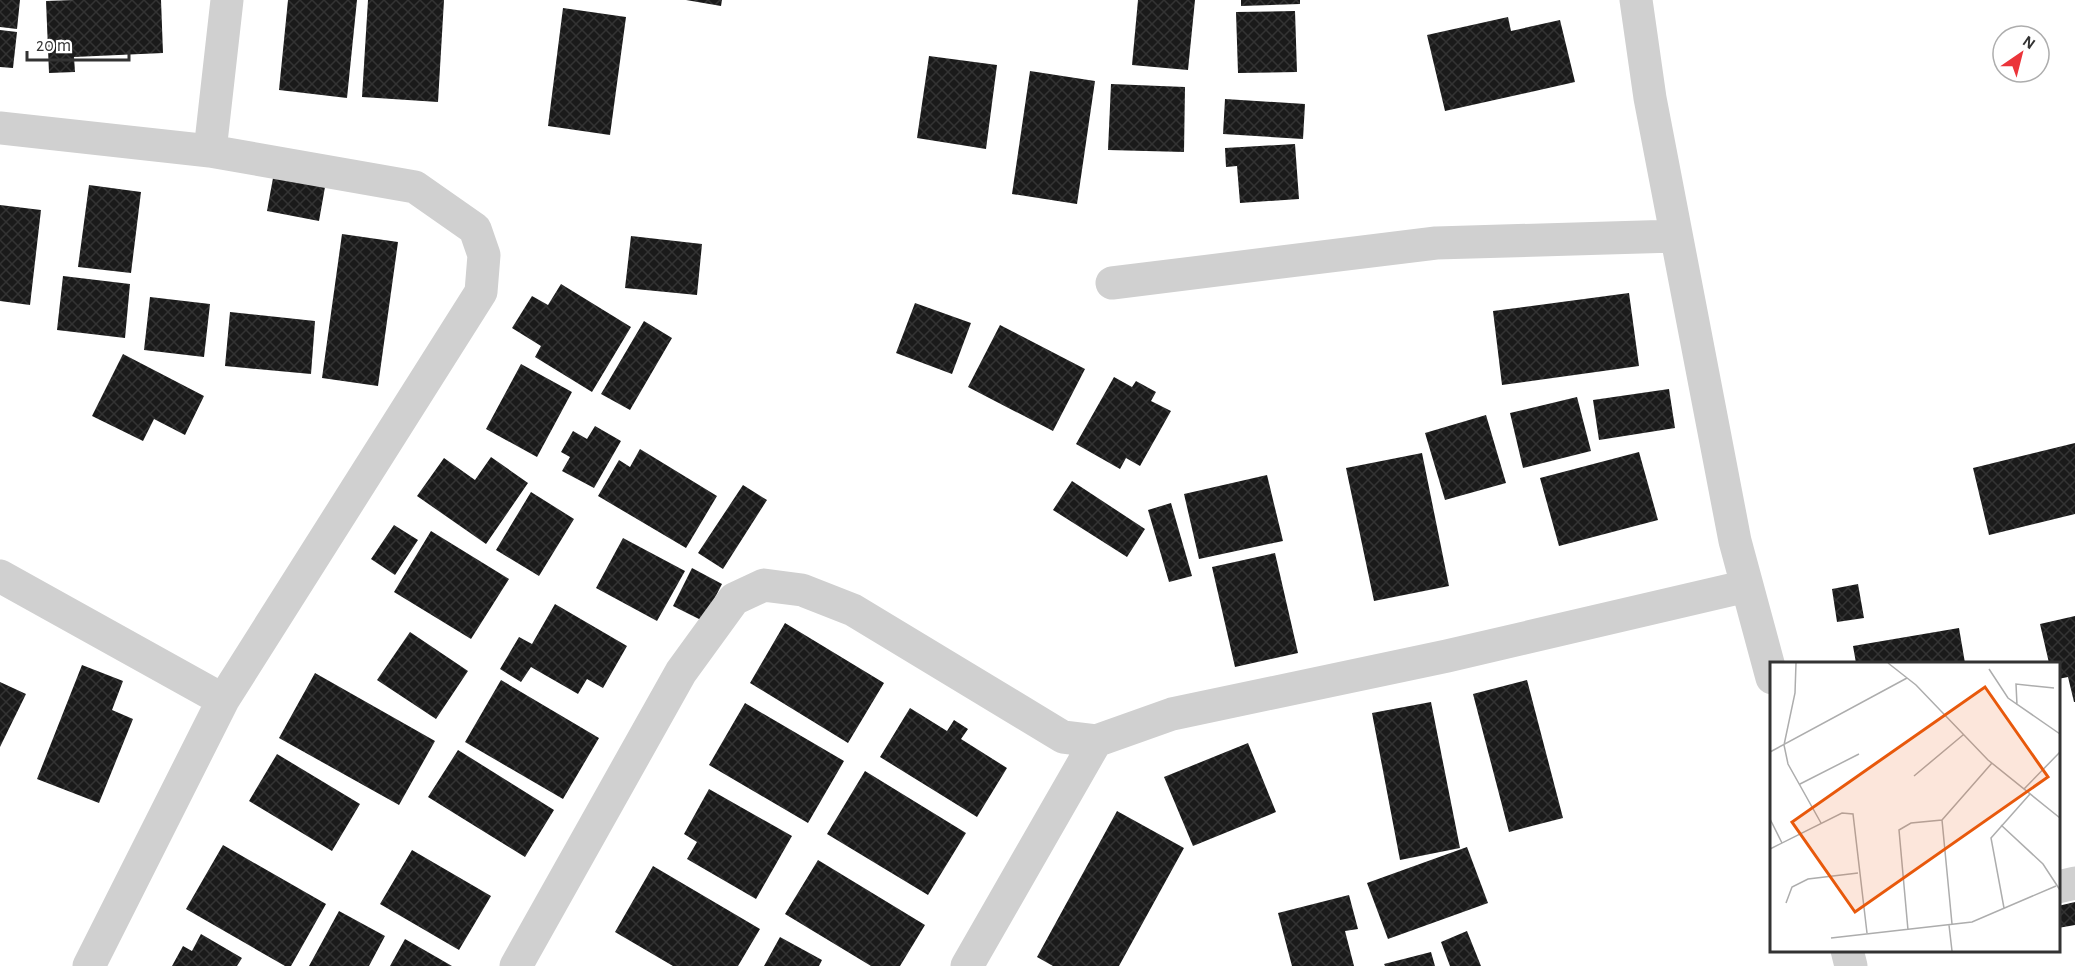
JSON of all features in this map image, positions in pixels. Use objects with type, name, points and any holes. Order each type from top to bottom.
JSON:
[{"type":"street","points":[[210,151],[227,0]]},
{"type":"street","points":[[1636,0],[1650,98],[1735,541],[1770,671]]},
{"type":"street","points":[[0,128],[210,151],[415,187],[475,229],[484,255],[481,292],[223,700],[89,966]]},
{"type":"street","points":[[1112,283],[1436,243],[1676,236]]},
{"type":"street","points":[[0,576],[223,700]]},
{"type":"street","points":[[516,966],[681,672],[734,598],[764,585],[802,590],[853,610],[1063,737],[1096,741],[1172,714],[1447,656],[1747,586]]},
{"type":"street","points":[[967,966],[1096,741]]},
{"type":"street","points":[[2060,886],[2075,883]]},
{"type":"street","points":[[1847,951],[1851,966]]},
{"type":"building","points":[[0,0],[20,0],[17,29],[0,27]]},
{"type":"building","points":[[161,0],[163,53],[74,57],[75,72],[49,73],[46,1]]},
{"type":"building","points":[[288,0],[357,0],[347,98],[279,90]]},
{"type":"building","points":[[368,0],[444,0],[438,102],[362,97]]},
{"type":"building","points":[[686,0],[722,0],[721,6]]},
{"type":"building","points":[[1138,0],[1195,0],[1188,70],[1132,65]]},
{"type":"building","points":[[1241,0],[1300,0],[1300,4],[1241,6]]},
{"type":"building","points":[[563,8],[626,17],[610,135],[548,126]]},
{"type":"building","points":[[1295,11],[1297,72],[1238,73],[1236,12]]},
{"type":"building","points":[[1508,17],[1511,31],[1560,20],[1575,82],[1445,111],[1427,35]]},
{"type":"building","points":[[0,30],[17,32],[13,68],[0,67]]},
{"type":"building","points":[[929,56],[997,65],[986,149],[917,138]]},
{"type":"building","points":[[1030,71],[1095,81],[1077,204],[1012,194]]},
{"type":"building","points":[[1111,84],[1185,87],[1184,152],[1108,150]]},
{"type":"building","points":[[1225,99],[1305,104],[1303,139],[1223,134]]},
{"type":"building","points":[[1295,144],[1299,199],[1240,203],[1237,166],[1226,167],[1225,148]]},
{"type":"building","points":[[273,178],[325,187],[319,221],[267,211]]},
{"type":"building","points":[[89,185],[141,192],[131,273],[78,267]]},
{"type":"building","points":[[0,205],[41,210],[30,305],[0,301]]},
{"type":"building","points":[[342,234],[398,242],[378,386],[322,378]]},
{"type":"building","points":[[631,236],[702,244],[697,295],[625,288]]},
{"type":"building","points":[[63,276],[130,284],[125,338],[57,330]]},
{"type":"building","points":[[561,284],[631,327],[592,392],[535,357],[541,346],[512,328],[532,296],[548,305]]},
{"type":"building","points":[[1629,293],[1639,366],[1502,385],[1493,311]]},
{"type":"building","points":[[150,297],[210,304],[204,357],[144,350]]},
{"type":"building","points":[[915,303],[971,323],[952,374],[896,353]]},
{"type":"building","points":[[230,312],[315,321],[311,374],[225,366]]},
{"type":"building","points":[[644,321],[672,338],[630,410],[601,394]]},
{"type":"building","points":[[1000,325],[1085,369],[1053,431],[968,387]]},
{"type":"building","points":[[123,354],[204,396],[185,435],[154,419],[143,441],[92,416]]},
{"type":"building","points":[[521,364],[572,392],[537,457],[486,429]]},
{"type":"building","points":[[1114,377],[1132,387],[1136,381],[1156,392],[1151,401],[1171,411],[1140,466],[1126,458],[1120,469],[1076,444]]},
{"type":"building","points":[[1669,389],[1675,428],[1599,440],[1593,400]]},
{"type":"building","points":[[1577,397],[1591,451],[1523,468],[1510,413]]},
{"type":"building","points":[[1486,415],[1506,483],[1445,500],[1425,433]]},
{"type":"building","points":[[595,426],[621,441],[594,488],[562,471],[570,457],[561,452],[573,431],[587,439]]},
{"type":"building","points":[[2075,443],[2075,514],[1989,535],[1973,468]]},
{"type":"building","points":[[640,449],[717,496],[686,548],[598,496],[619,460],[630,467]]},
{"type":"building","points":[[1639,452],[1658,520],[1559,546],[1540,478]]},
{"type":"building","points":[[1422,453],[1449,586],[1374,601],[1346,468]]},
{"type":"building","points":[[491,457],[528,483],[486,544],[417,496],[444,458],[475,480]]},
{"type":"building","points":[[1267,475],[1283,541],[1199,559],[1184,494]]},
{"type":"building","points":[[1072,481],[1145,529],[1127,557],[1053,510]]},
{"type":"building","points":[[743,485],[767,500],[723,569],[698,553]]},
{"type":"building","points":[[531,492],[574,519],[539,576],[496,550]]},
{"type":"building","points":[[1171,503],[1192,576],[1169,582],[1148,510]]},
{"type":"building","points":[[394,525],[418,540],[395,575],[371,559]]},
{"type":"building","points":[[431,531],[509,579],[471,639],[394,592]]},
{"type":"building","points":[[623,538],[685,571],[657,621],[596,588]]},
{"type":"building","points":[[1275,553],[1298,653],[1235,667],[1212,567]]},
{"type":"building","points":[[692,568],[722,584],[703,621],[673,606]]},
{"type":"building","points":[[1858,584],[1864,618],[1837,622],[1832,589]]},
{"type":"building","points":[[555,604],[627,646],[603,688],[587,679],[578,694],[531,667],[521,682],[500,669],[519,637],[532,644]]},
{"type":"building","points":[[2075,616],[2075,702],[2068,677],[2060,679],[2060,662],[2049,662],[2040,624]]},
{"type":"building","points":[[785,623],[884,683],[848,743],[750,683]]},
{"type":"building","points":[[1959,628],[1965,662],[1856,662],[1853,646]]},
{"type":"building","points":[[410,632],[468,671],[436,719],[377,680]]},
{"type":"building","points":[[82,665],[123,681],[112,710],[133,719],[99,803],[37,779]]},
{"type":"building","points":[[315,673],[435,741],[399,805],[279,738]]},
{"type":"building","points":[[501,680],[599,738],[563,799],[465,742]]},
{"type":"building","points":[[1527,680],[1563,818],[1509,832],[1473,694]]},
{"type":"building","points":[[0,682],[26,694],[0,747]]},
{"type":"building","points":[[1431,702],[1460,848],[1400,860],[1372,713]]},
{"type":"building","points":[[745,703],[844,761],[808,823],[709,765]]},
{"type":"building","points":[[910,708],[947,731],[954,720],[968,729],[961,739],[1007,768],[977,817],[880,757]]},
{"type":"building","points":[[1248,743],[1276,812],[1193,846],[1164,777]]},
{"type":"building","points":[[458,750],[554,810],[525,857],[428,797]]},
{"type":"building","points":[[277,754],[360,804],[332,851],[249,801]]},
{"type":"building","points":[[865,771],[966,833],[928,895],[827,834]]},
{"type":"building","points":[[709,789],[792,836],[756,899],[687,859],[697,842],[684,834]]},
{"type":"building","points":[[1117,811],[1184,848],[1119,966],[1053,966],[1037,957]]},
{"type":"building","points":[[223,845],[326,904],[291,966],[285,966],[186,909]]},
{"type":"building","points":[[1467,847],[1488,903],[1388,939],[1367,883]]},
{"type":"building","points":[[412,850],[491,896],[459,950],[380,904]]},
{"type":"building","points":[[818,860],[925,925],[900,966],[871,966],[785,914]]},
{"type":"building","points":[[653,866],[760,929],[738,966],[673,966],[615,932]]},
{"type":"building","points":[[1349,895],[1358,929],[1345,931],[1354,966],[1292,966],[1278,913]]},
{"type":"building","points":[[2075,902],[2075,925],[2060,928],[2060,906]]},
{"type":"building","points":[[339,911],[385,936],[369,966],[309,966]]},
{"type":"building","points":[[1467,931],[1481,966],[1450,966],[1441,942]]},
{"type":"building","points":[[201,934],[242,958],[237,966],[172,966],[183,946],[192,951]]},
{"type":"building","points":[[780,937],[822,960],[819,966],[764,966]]},
{"type":"building","points":[[405,939],[452,966],[390,966]]},
{"type":"building","points":[[1431,952],[1435,966],[1385,966],[1384,964]]}]
